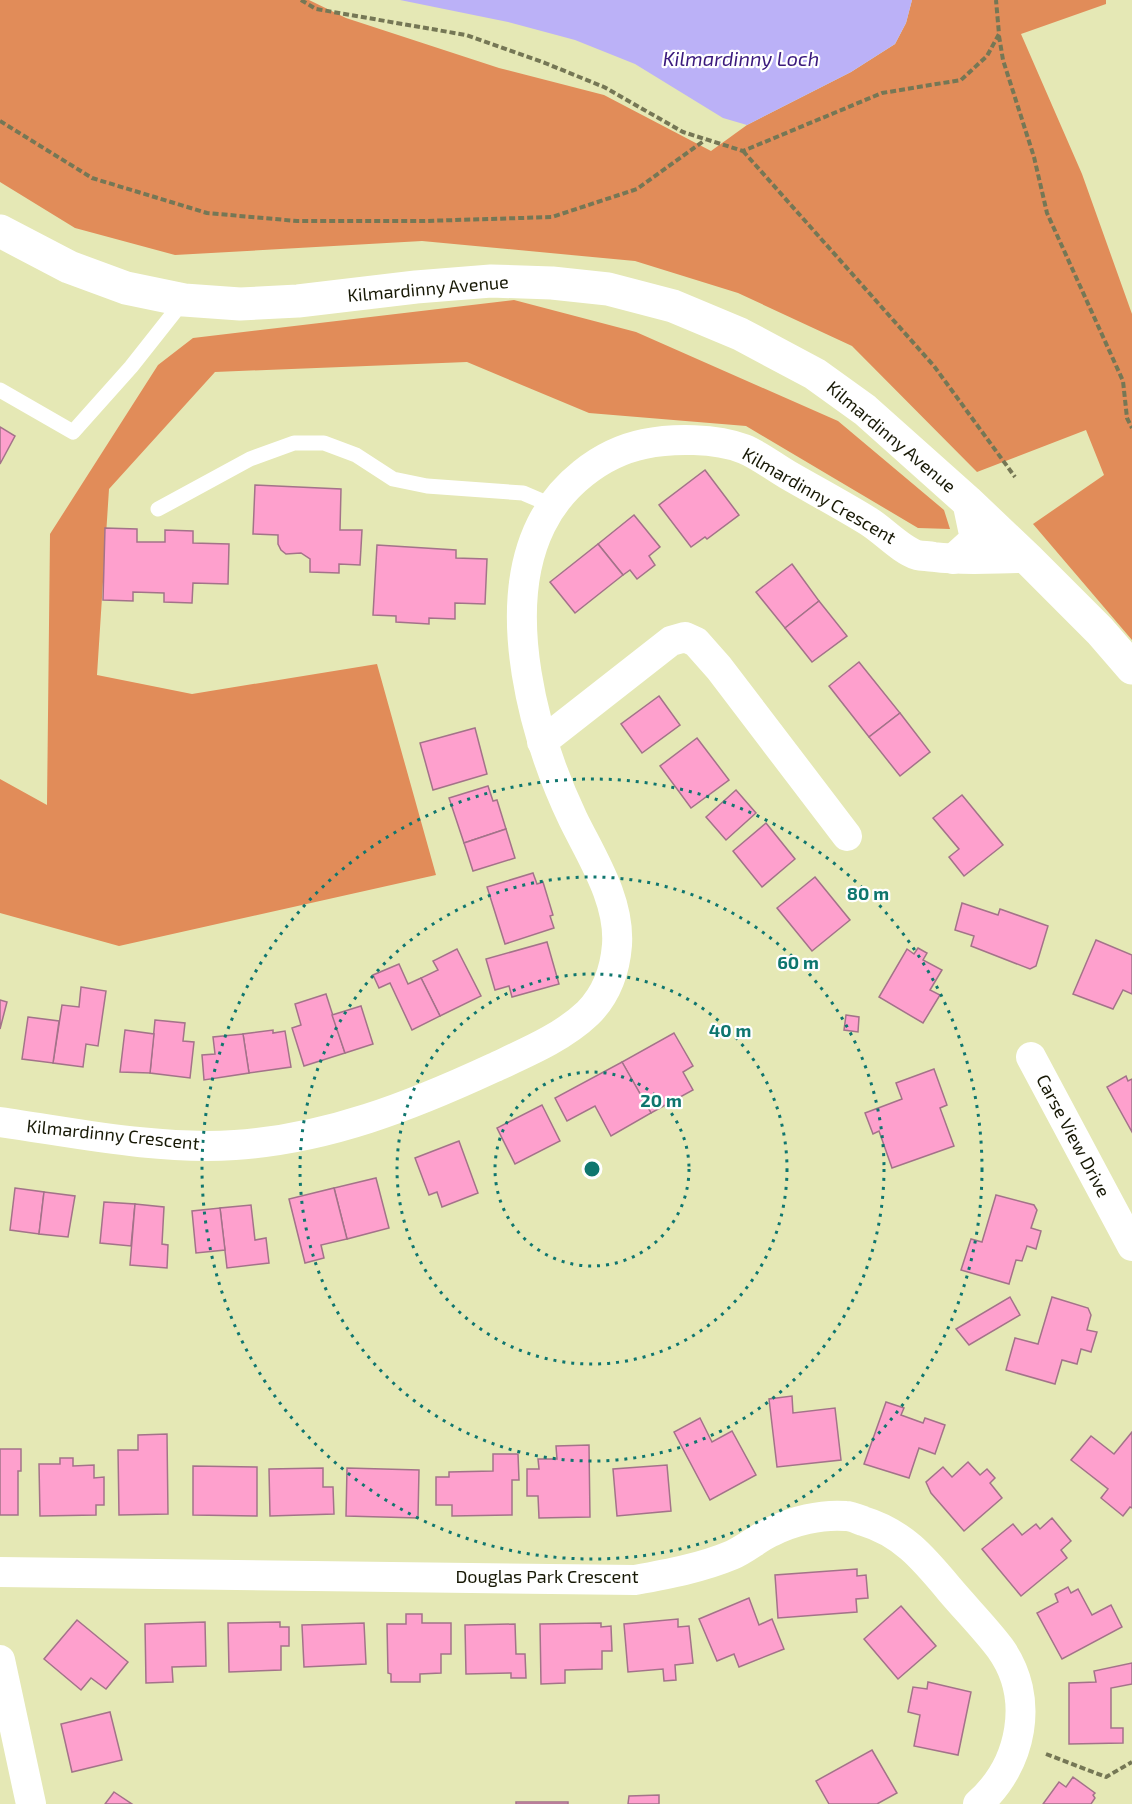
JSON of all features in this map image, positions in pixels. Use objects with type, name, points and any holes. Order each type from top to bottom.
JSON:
[{"type":"street","name":"Kilmardinny Avenue","points":[[0,231],[69,267],[126,288],[184,300],[240,304],[298,301],[490,281],[552,283],[608,289],[673,306],[740,334],[815,374],[866,410],[1027,558],[1100,631],[1132,668]]},
{"type":"street","name":"Kilmardinny Crescent","points":[[0,1122],[172,1145],[233,1145],[283,1140],[340,1128],[426,1099],[537,1047],[590,1012],[604,992],[614,968],[617,942],[616,918],[609,895],[564,800],[542,742],[523,656],[524,592],[531,545],[551,505],[579,475],[609,457],[641,444],[692,439],[743,449],[870,522],[915,554],[953,559],[1027,558]]},
{"type":"street","points":[[953,559],[975,539],[967,501]]},
{"type":"street","points":[[542,742],[671,641],[686,637],[696,642],[719,668],[847,836]]},
{"type":"street","name":"Carse View Drive","points":[[1031,1057],[1132,1246]]},
{"type":"street","name":"Douglas Park Crescent","points":[[0,1572],[635,1580],[686,1570],[733,1554],[772,1531],[805,1519],[847,1515],[882,1526],[916,1551],[1001,1649],[1016,1678],[1020,1716],[1017,1743],[1008,1767],[993,1791],[978,1804]]},
{"type":"street","points":[[0,1660],[31,1804]]},
{"type":"lane","points":[[0,390],[74,432],[131,367],[184,300]]},
{"type":"lane","points":[[158,509],[250,459],[294,444],[324,443],[356,455],[393,478],[427,486],[523,493],[551,505]]},
{"type":"path","points":[[301,0],[316,9],[466,35],[604,87],[682,132],[743,151],[934,366],[1016,477]]},
{"type":"path","points":[[996,0],[1003,60],[1034,157],[1047,213],[1123,381],[1127,418],[1132,428]]},
{"type":"path","points":[[743,151],[882,93],[961,80],[987,56],[999,34]]},
{"type":"path","points":[[0,121],[92,178],[207,213],[297,221],[552,217],[637,189],[705,140]]},
{"type":"path","points":[[1017,1743],[1106,1777],[1132,1762]]},
{"type":"shaded area","points":[[0,0],[309,0],[346,18],[499,68],[604,95],[711,151],[747,125],[851,72],[895,44],[906,23],[912,0],[1106,0],[1106,4],[1021,34],[1082,174],[1132,314],[1132,640],[1033,524],[1104,475],[1086,430],[977,472],[852,346],[738,293],[635,261],[422,241],[175,255],[75,228],[0,182]]},
{"type":"shaded area","points":[[514,300],[636,332],[838,421],[944,510],[950,529],[918,528],[746,426],[589,413],[467,362],[215,372],[109,489],[97,675],[192,694],[377,664],[436,875],[119,946],[0,913],[0,779],[47,805],[50,534],[158,365],[193,338]]},
{"type":"water","name":"Kilmardinny Loch","points":[[400,0],[912,0],[906,23],[895,44],[851,72],[747,125],[723,118],[635,64],[575,40],[508,22]]},
{"type":"building","points":[[0,427],[15,436],[0,464]]},
{"type":"building","points":[[705,470],[739,515],[707,539],[705,537],[691,547],[659,505]]},
{"type":"building","points":[[255,485],[341,489],[340,530],[362,530],[360,565],[339,564],[339,573],[310,572],[310,559],[301,553],[286,554],[278,544],[278,535],[253,534]]},
{"type":"building","points":[[634,515],[660,547],[649,556],[655,565],[637,579],[630,570],[623,575],[598,544]]},
{"type":"building","points":[[105,528],[137,529],[137,542],[165,542],[165,530],[193,531],[193,543],[229,544],[228,584],[193,583],[192,603],[164,602],[164,593],[133,592],[133,601],[103,600]]},
{"type":"building","points":[[598,544],[623,575],[575,613],[550,582]]},
{"type":"building","points":[[377,545],[456,550],[456,558],[487,559],[485,604],[455,603],[455,619],[429,618],[429,624],[396,622],[396,616],[373,615]]},
{"type":"building","points":[[792,564],[819,601],[785,628],[756,592]]},
{"type":"building","points":[[819,601],[847,636],[812,662],[785,628]]},
{"type":"building","points":[[859,662],[900,713],[869,737],[829,686]]},
{"type":"building","points":[[659,696],[680,725],[642,753],[621,724]]},
{"type":"building","points":[[900,713],[930,752],[900,776],[869,737]]},
{"type":"building","points":[[475,728],[487,774],[433,790],[420,743]]},
{"type":"building","points":[[697,738],[729,780],[691,808],[660,766]]},
{"type":"building","points":[[488,786],[493,801],[497,800],[506,829],[464,843],[449,798]]},
{"type":"building","points":[[736,790],[756,813],[726,840],[706,817]]},
{"type":"building","points":[[962,795],[1003,845],[964,876],[949,857],[959,849],[933,818]]},
{"type":"building","points":[[766,823],[795,859],[762,887],[733,851]]},
{"type":"building","points":[[506,829],[515,858],[473,871],[464,843]]},
{"type":"building","points":[[533,873],[537,884],[543,882],[553,915],[550,916],[554,928],[505,944],[487,887]]},
{"type":"building","points":[[815,877],[850,920],[812,951],[777,908]]},
{"type":"building","points":[[962,903],[998,915],[1000,909],[1048,926],[1036,966],[1030,969],[971,946],[974,936],[955,930]]},
{"type":"building","points":[[1096,940],[1132,955],[1132,994],[1123,990],[1113,1009],[1073,994]]},
{"type":"building","points":[[547,942],[559,984],[512,997],[509,986],[495,990],[486,959]]},
{"type":"building","points":[[918,948],[927,953],[923,960],[942,970],[930,990],[940,995],[923,1023],[879,997],[907,949],[914,954]]},
{"type":"building","points":[[457,949],[481,996],[440,1016],[421,978],[438,970],[433,961]]},
{"type":"building","points":[[399,964],[408,984],[421,978],[440,1016],[412,1030],[390,983],[379,988],[373,975]]},
{"type":"building","points":[[81,987],[106,991],[98,1046],[86,1044],[83,1067],[53,1063],[62,1005],[79,1007]]},
{"type":"building","points":[[326,994],[345,1053],[304,1066],[292,1028],[301,1025],[295,1004]]},
{"type":"building","points":[[0,1000],[7,1002],[0,1029]]},
{"type":"building","points":[[361,1006],[373,1044],[345,1053],[332,1015]]},
{"type":"building","points":[[846,1015],[859,1017],[858,1032],[844,1030]]},
{"type":"building","points":[[28,1017],[59,1021],[53,1063],[22,1059]]},
{"type":"building","points":[[155,1020],[185,1023],[183,1041],[194,1042],[190,1078],[150,1073]]},
{"type":"building","points":[[125,1030],[154,1034],[150,1073],[120,1072]]},
{"type":"building","points":[[273,1030],[273,1033],[285,1031],[291,1067],[249,1073],[243,1034]]},
{"type":"building","points":[[674,1033],[693,1066],[683,1072],[693,1090],[651,1113],[622,1062]]},
{"type":"building","points":[[243,1034],[249,1073],[204,1080],[202,1055],[215,1054],[213,1037]]},
{"type":"building","points":[[622,1062],[651,1113],[611,1136],[595,1106],[567,1121],[555,1098]]},
{"type":"building","points":[[934,1069],[947,1105],[940,1108],[954,1146],[892,1168],[879,1131],[873,1134],[865,1113],[902,1099],[896,1083]]},
{"type":"building","points":[[1126,1076],[1128,1081],[1132,1079],[1132,1132],[1107,1087]]},
{"type":"building","points":[[542,1105],[560,1141],[515,1164],[497,1128]]},
{"type":"building","points":[[459,1141],[478,1193],[442,1207],[437,1192],[429,1195],[415,1158]]},
{"type":"building","points":[[376,1178],[389,1228],[347,1239],[334,1188]]},
{"type":"building","points":[[15,1188],[44,1192],[39,1234],[10,1230]]},
{"type":"building","points":[[334,1188],[347,1239],[321,1245],[324,1258],[305,1263],[289,1199]]},
{"type":"building","points":[[44,1192],[75,1196],[68,1237],[39,1234]]},
{"type":"building","points":[[996,1195],[1034,1205],[1037,1210],[1031,1228],[1041,1231],[1036,1249],[1027,1246],[1022,1261],[1016,1260],[1009,1284],[961,1270],[971,1239],[982,1242]]},
{"type":"building","points":[[104,1202],[135,1204],[131,1246],[100,1243]]},
{"type":"building","points":[[135,1204],[164,1207],[162,1244],[168,1245],[167,1268],[130,1265]]},
{"type":"building","points":[[251,1205],[255,1240],[266,1238],[269,1263],[227,1268],[220,1208]]},
{"type":"building","points":[[220,1208],[225,1250],[196,1253],[192,1211]]},
{"type":"building","points":[[1010,1297],[1020,1315],[969,1345],[956,1329]]},
{"type":"building","points":[[1052,1297],[1088,1308],[1091,1315],[1087,1330],[1097,1332],[1091,1352],[1081,1349],[1077,1364],[1062,1360],[1055,1384],[1006,1370],[1015,1338],[1038,1344]]},
{"type":"building","points":[[792,1396],[793,1413],[835,1408],[841,1460],[777,1467],[769,1399]]},
{"type":"building","points":[[886,1402],[904,1408],[901,1415],[923,1423],[925,1418],[945,1425],[935,1454],[919,1448],[909,1478],[864,1464]]},
{"type":"building","points":[[700,1418],[712,1442],[732,1431],[756,1475],[710,1500],[674,1432]]},
{"type":"building","points":[[1132,1432],[1132,1508],[1130,1507],[1123,1516],[1101,1498],[1108,1489],[1071,1460],[1091,1436],[1114,1454]]},
{"type":"building","points":[[167,1434],[168,1514],[119,1515],[118,1450],[138,1450],[138,1435]]},
{"type":"building","points":[[589,1445],[590,1517],[539,1518],[538,1496],[527,1496],[527,1469],[539,1469],[538,1459],[557,1459],[556,1446]]},
{"type":"building","points":[[0,1449],[21,1449],[21,1471],[18,1471],[18,1515],[0,1515]]},
{"type":"building","points":[[493,1454],[518,1454],[519,1480],[512,1480],[512,1515],[452,1516],[452,1505],[436,1505],[436,1477],[449,1477],[449,1472],[493,1471]]},
{"type":"building","points":[[60,1458],[73,1458],[73,1466],[94,1465],[94,1478],[104,1477],[104,1505],[96,1505],[96,1515],[40,1516],[39,1464],[60,1464]]},
{"type":"building","points":[[968,1462],[980,1475],[987,1469],[995,1478],[990,1483],[1002,1498],[964,1531],[931,1493],[926,1482],[943,1467],[952,1477]]},
{"type":"building","points":[[667,1465],[671,1511],[617,1516],[613,1469]]},
{"type":"building","points":[[193,1466],[257,1467],[257,1516],[193,1515]]},
{"type":"building","points":[[323,1468],[323,1487],[333,1487],[334,1514],[270,1516],[269,1469]]},
{"type":"building","points":[[347,1468],[419,1470],[418,1518],[346,1516]]},
{"type":"building","points":[[1052,1518],[1071,1541],[1061,1550],[1067,1558],[1021,1596],[982,1549],[1013,1524],[1022,1535],[1036,1524],[1040,1529]]},
{"type":"building","points":[[857,1569],[857,1576],[866,1575],[868,1598],[856,1599],[857,1612],[778,1618],[775,1575]]},
{"type":"building","points":[[1068,1587],[1071,1593],[1078,1589],[1092,1615],[1111,1605],[1122,1627],[1062,1659],[1037,1613],[1058,1602],[1055,1594]]},
{"type":"building","points":[[749,1598],[759,1625],[772,1619],[784,1649],[739,1667],[734,1654],[717,1661],[699,1619]]},
{"type":"building","points":[[901,1606],[936,1646],[898,1679],[864,1639]]},
{"type":"building","points":[[406,1614],[422,1614],[422,1623],[451,1623],[451,1654],[441,1654],[441,1673],[420,1674],[420,1682],[391,1682],[391,1674],[388,1673],[387,1624],[406,1624]]},
{"type":"building","points":[[678,1619],[678,1627],[689,1626],[693,1663],[675,1665],[676,1680],[664,1681],[663,1669],[628,1672],[624,1624]]},
{"type":"building","points":[[77,1620],[128,1662],[106,1689],[91,1678],[81,1690],[44,1659]]},
{"type":"building","points":[[205,1622],[206,1666],[172,1667],[173,1682],[146,1683],[145,1624]]},
{"type":"building","points":[[280,1622],[280,1627],[289,1627],[289,1646],[281,1646],[281,1670],[229,1672],[228,1623]]},
{"type":"building","points":[[364,1623],[366,1664],[304,1667],[302,1625]]},
{"type":"building","points":[[601,1623],[601,1627],[611,1626],[612,1651],[602,1651],[602,1669],[565,1670],[565,1683],[541,1684],[540,1624]]},
{"type":"building","points":[[515,1624],[516,1654],[525,1654],[526,1678],[511,1678],[511,1673],[466,1674],[465,1625]]},
{"type":"building","points":[[1132,1663],[1132,1684],[1111,1688],[1111,1728],[1123,1728],[1123,1743],[1069,1744],[1069,1683],[1096,1682],[1094,1671]]},
{"type":"building","points":[[928,1682],[971,1692],[958,1755],[914,1746],[920,1715],[908,1712],[913,1687],[927,1689]]},
{"type":"building","points":[[110,1712],[122,1760],[72,1772],[61,1724]]},
{"type":"building","points":[[872,1750],[897,1793],[877,1804],[829,1804],[816,1781]]},
{"type":"building","points":[[1073,1777],[1095,1793],[1091,1804],[1043,1804],[1059,1782],[1066,1787]]},
{"type":"building","points":[[114,1792],[132,1804],[105,1804]]},
{"type":"building","points":[[659,1795],[659,1804],[628,1804],[629,1796]]},
{"type":"building","points":[[516,1802],[568,1802],[568,1804],[516,1804]]}]
